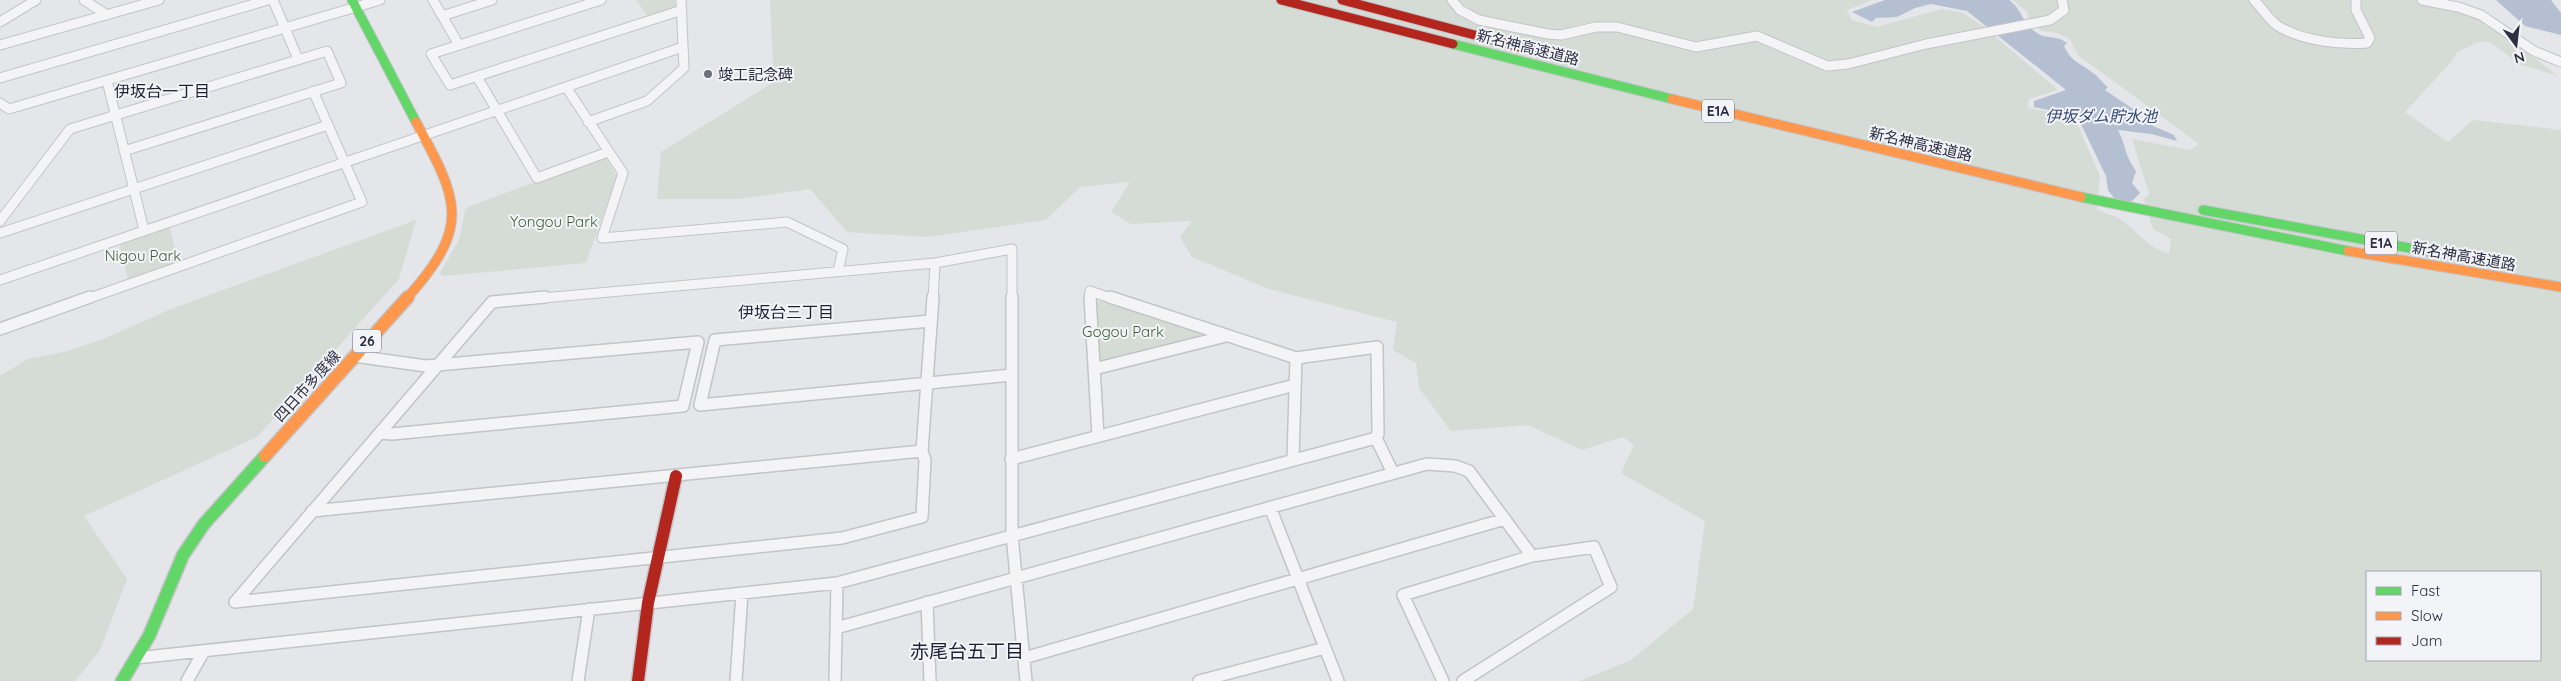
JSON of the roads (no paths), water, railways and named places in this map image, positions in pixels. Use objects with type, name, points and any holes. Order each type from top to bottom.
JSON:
[{"type":"main road","name":"新名神高速道路","points":[[1281,0],[1693,105],[2042,182],[2080,184]]},
{"type":"main road","name":"新名神高速道路","points":[[1342,0],[1575,61]]},
{"type":"main road","name":"四日市多度線","points":[[122,681],[156,621],[170,583],[193,540],[425,278],[440,258],[451,232],[455,208],[451,190],[354,4]]},
{"type":"main road","name":"新名神高速道路","points":[[1652,82],[2207,223],[2360,253],[2561,287]]},
{"type":"main road","name":"新名神高速道路","points":[[2136,196],[2441,254]]},
{"type":"main road","name":"新名神高速道路","points":[[2499,264],[2527,269]]},
{"type":"main road","points":[[638,681],[648,603],[676,476]]},
{"type":"street","points":[[0,22],[36,0]]},
{"type":"street","points":[[84,0],[107,15]]},
{"type":"street","points":[[0,45],[159,0]]},
{"type":"street","points":[[0,78],[268,0]]},
{"type":"street","points":[[273,0],[298,59]]},
{"type":"street","points":[[0,103],[9,110],[285,28],[354,4],[380,0]]},
{"type":"street","points":[[433,0],[459,45]]},
{"type":"street","points":[[442,16],[492,0]]},
{"type":"street","points":[[601,0],[431,54],[450,86],[682,10]]},
{"type":"street","points":[[588,122],[647,101],[684,68],[686,65],[683,47],[681,0]]},
{"type":"street","points":[[1452,0],[1460,10],[1479,20],[1548,34],[1561,35],[1596,27],[1617,27],[1696,47],[1757,36],[1827,66],[1848,64],[1916,46],[2042,21],[2055,17],[2064,10],[2062,0]]},
{"type":"street","points":[[2254,0],[2275,23],[2289,31],[2339,43],[2366,43],[2369,41],[2369,32],[2356,10],[2356,0]]},
{"type":"street","points":[[2422,0],[2458,7],[2481,15],[2534,51],[2561,62]]},
{"type":"street","points":[[0,280],[683,47]]},
{"type":"street","points":[[0,221],[70,129],[327,51],[341,83],[124,152]]},
{"type":"street","points":[[477,77],[537,178],[608,152]]},
{"type":"street","points":[[107,81],[114,116],[144,230]]},
{"type":"street","points":[[566,87],[623,173],[602,238],[787,222],[843,249],[838,271]]},
{"type":"street","points":[[0,329],[362,202],[313,92]]},
{"type":"street","points":[[0,233],[328,125]]},
{"type":"street","points":[[935,263],[922,451],[925,460],[922,517],[848,537],[236,602],[492,302],[935,263],[1012,249],[1012,535],[1026,681]]},
{"type":"street","points":[[1098,436],[1090,291],[1296,358],[1377,347],[1378,434],[1376,438],[1393,473]]},
{"type":"street","points":[[931,321],[715,340],[700,405],[1012,375]]},
{"type":"street","points":[[1094,369],[1226,336]]},
{"type":"street","points":[[354,356],[436,366],[698,342],[683,406],[392,434],[380,433]]},
{"type":"street","points":[[1293,459],[1296,358]]},
{"type":"street","points":[[1011,460],[1296,385]]},
{"type":"street","points":[[136,658],[837,583],[1376,438]]},
{"type":"street","points":[[312,512],[922,451]]},
{"type":"street","points":[[836,628],[1427,464],[1455,466],[1469,471],[1532,556]]},
{"type":"street","points":[[1270,507],[1338,681]]},
{"type":"street","points":[[1024,658],[1505,519]]},
{"type":"street","points":[[1443,681],[1403,595],[1532,556],[1594,547],[1611,587],[1463,681]]},
{"type":"street","points":[[835,681],[837,583]]},
{"type":"street","points":[[736,681],[742,593]]},
{"type":"street","points":[[927,602],[930,681]]},
{"type":"street","points":[[578,681],[589,610]]},
{"type":"street","points":[[1199,681],[1325,648]]},
{"type":"street","points":[[186,681],[204,651]]},
{"type":"water","name":"伊坂ダム貯水池","points":[[1885,0],[2009,0],[2014,4],[2031,29],[2040,35],[2063,40],[2067,43],[2064,46],[2070,56],[2097,76],[2108,87],[2105,90],[2133,109],[2137,119],[2174,135],[2177,141],[2151,134],[2118,130],[2136,171],[2132,183],[2140,193],[2123,210],[2108,190],[2106,176],[2077,116],[2034,107],[2034,101],[2066,90],[1967,11],[1931,4],[1915,8],[1897,17],[1876,18],[1872,22],[1852,12]]},
{"type":"water","points":[[2496,0],[2551,0],[2561,13],[2561,35],[2525,26]]},
{"type":"place","name":"竣工記念碑","points":[[708,74]]},
{"type":"district","name":"伊坂台一丁目","points":[[162,91]]},
{"type":"district","name":"伊坂台三丁目","points":[[786,312]]},
{"type":"district","name":"赤尾台五丁目","points":[[967,651]]},
{"type":"park label","name":"Yongou Park","points":[[554,221]]},
{"type":"park label","name":"Nigou Park","points":[[143,255]]},
{"type":"park label","name":"Gogou Park","points":[[1123,331]]}]
